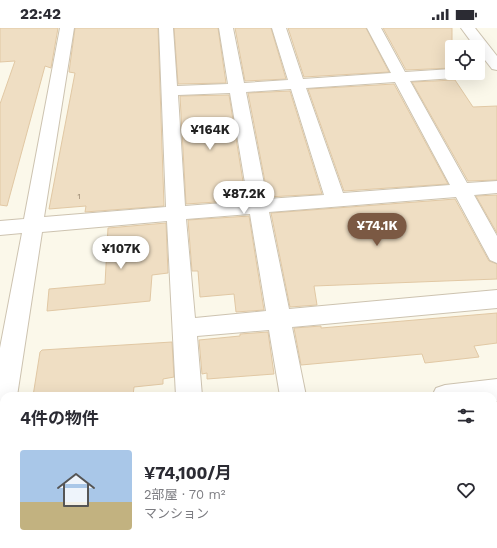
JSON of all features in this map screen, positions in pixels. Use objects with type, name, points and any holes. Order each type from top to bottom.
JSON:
[{"type":"street","points":[[5,392],[67,28]]},
{"type":"street","points":[[166,28],[176,214],[189,392]]},
{"type":"street","points":[[226,28],[292,392]]},
{"type":"street","points":[[278,28],[335,199]]},
{"type":"street","points":[[374,28],[497,255]]},
{"type":"street","points":[[468,28],[493,69]]},
{"type":"street","points":[[170,91],[238,88],[445,74]]},
{"type":"street","points":[[0,228],[176,214],[335,199],[497,187]]},
{"type":"street","points":[[185,328],[497,298]]},
{"type":"street","points":[[480,392],[497,390]]},
{"type":"building","points":[[0,28],[58,28],[51,68],[45,66],[7,206],[0,205],[0,104],[15,61],[0,62]]},
{"type":"building","points":[[75,28],[158,28],[164,206],[85,212],[86,206],[49,209],[75,73],[69,72]]},
{"type":"building","points":[[174,28],[218,28],[226,83],[178,84]]},
{"type":"building","points":[[235,28],[271,28],[286,79],[245,81]]},
{"type":"building","points":[[288,28],[366,28],[389,72],[304,77]]},
{"type":"building","points":[[383,28],[452,28],[452,40],[445,40],[445,68],[406,70]]},
{"type":"building","points":[[455,80],[473,107],[497,106],[497,180],[468,181],[412,82]]},
{"type":"building","points":[[394,84],[448,184],[344,191],[308,89]]},
{"type":"building","points":[[290,91],[322,194],[268,197],[248,93]]},
{"type":"building","points":[[229,95],[246,200],[186,204],[180,96]]},
{"type":"building","points":[[497,195],[497,233],[476,196]]},
{"type":"building","points":[[455,199],[489,261],[497,264],[497,279],[314,286],[317,305],[290,307],[271,213]]},
{"type":"building","points":[[249,216],[264,310],[236,312],[234,294],[200,297],[198,271],[192,271],[188,220]]},
{"type":"building","points":[[166,223],[168,273],[152,275],[150,301],[47,311],[49,289],[105,284],[108,228]]},
{"type":"building","points":[[497,313],[497,343],[474,346],[479,357],[425,363],[422,354],[301,365],[294,328],[321,326],[321,328]]},
{"type":"building","points":[[268,332],[274,374],[207,379],[207,373],[202,374],[199,340],[240,336],[240,334]]},
{"type":"building","points":[[172,342],[174,377],[163,379],[163,384],[134,387],[133,392],[34,392],[40,352],[42,350]]}]
